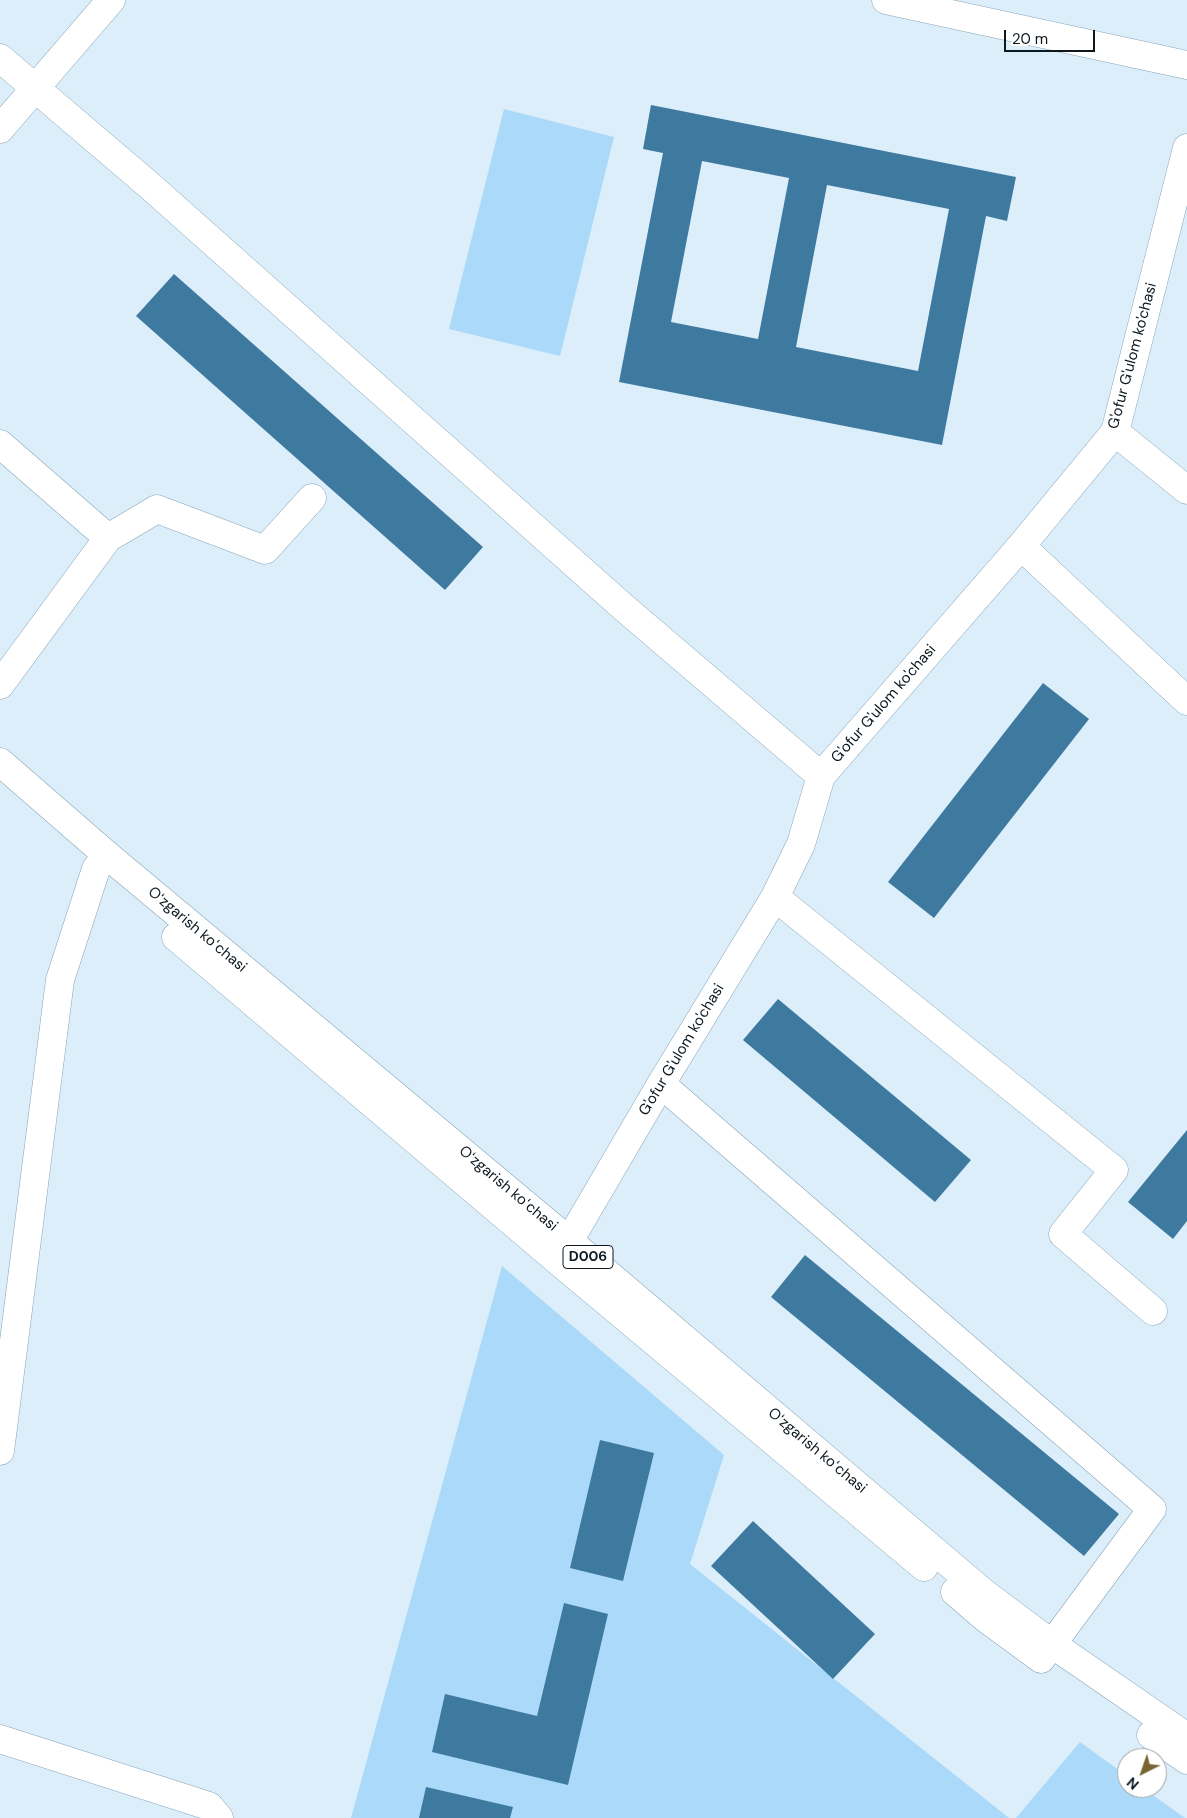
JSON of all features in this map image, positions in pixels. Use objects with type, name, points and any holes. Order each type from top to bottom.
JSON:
[{"type":"street","points":[[0,129],[111,0]]},
{"type":"street","points":[[886,0],[1187,65]]},
{"type":"street","points":[[0,58],[150,186],[622,606],[821,776]]},
{"type":"street","name":"G'ofur G'ulom ko'chasi","points":[[564,1251],[660,1084],[775,898],[801,844],[821,776],[1021,546],[1115,432],[1187,148]]},
{"type":"street","points":[[1115,432],[1187,490]]},
{"type":"street","points":[[0,444],[108,538]]},
{"type":"street","points":[[0,685],[108,538],[157,509],[264,550],[312,498]]},
{"type":"street","points":[[1021,546],[1187,701]]},
{"type":"street","name":"Oʻzgarish koʻchasi","points":[[0,762],[101,862]]},
{"type":"street","name":"Oʻzgarish koʻchasi","points":[[0,787],[101,862],[564,1251],[984,1617],[1046,1651],[1187,1737]]},
{"type":"street","points":[[0,1450],[60,980],[101,862]]},
{"type":"street","points":[[775,898],[1114,1170],[1064,1234],[1153,1311]]},
{"type":"street","points":[[660,1084],[1152,1509],[1046,1651]]},
{"type":"street","name":"Oʻzgarish koʻchasi","points":[[1046,1651],[1187,1760]]},
{"type":"street","points":[[0,1739],[208,1806],[220,1818]]},
{"type":"shaded area","points":[[504,109],[614,137],[560,356],[449,329]]},
{"type":"shaded area","points":[[502,1266],[724,1455],[690,1564],[1009,1818],[351,1818]]},
{"type":"shaded area","points":[[1080,1742],[1117,1769],[1117,1798],[1157,1798],[1185,1818],[1016,1818]]},
{"type":"building","points":[[651,105],[1016,177],[1007,221],[986,216],[942,445],[619,382],[663,153],[643,149]],"holes":[[[702,161],[789,178],[758,339],[671,322]],[[827,185],[949,209],[918,371],[796,347]]]},
{"type":"building","points":[[174,274],[483,547],[445,590],[136,316]]},
{"type":"building","points":[[1043,683],[1089,719],[934,918],[888,882]]},
{"type":"building","points":[[778,999],[971,1160],[935,1202],[743,1040]]},
{"type":"building","points":[[1187,1130],[1187,1221],[1173,1239],[1128,1202]]},
{"type":"building","points":[[805,1255],[1119,1514],[1084,1556],[771,1297]]},
{"type":"building","points":[[600,1440],[654,1453],[623,1581],[570,1568]]},
{"type":"building","points":[[753,1521],[875,1634],[833,1679],[711,1566]]},
{"type":"building","points":[[564,1603],[608,1614],[568,1785],[432,1752],[445,1694],[537,1716]]},
{"type":"building","points":[[426,1787],[513,1807],[510,1818],[419,1818]]}]
